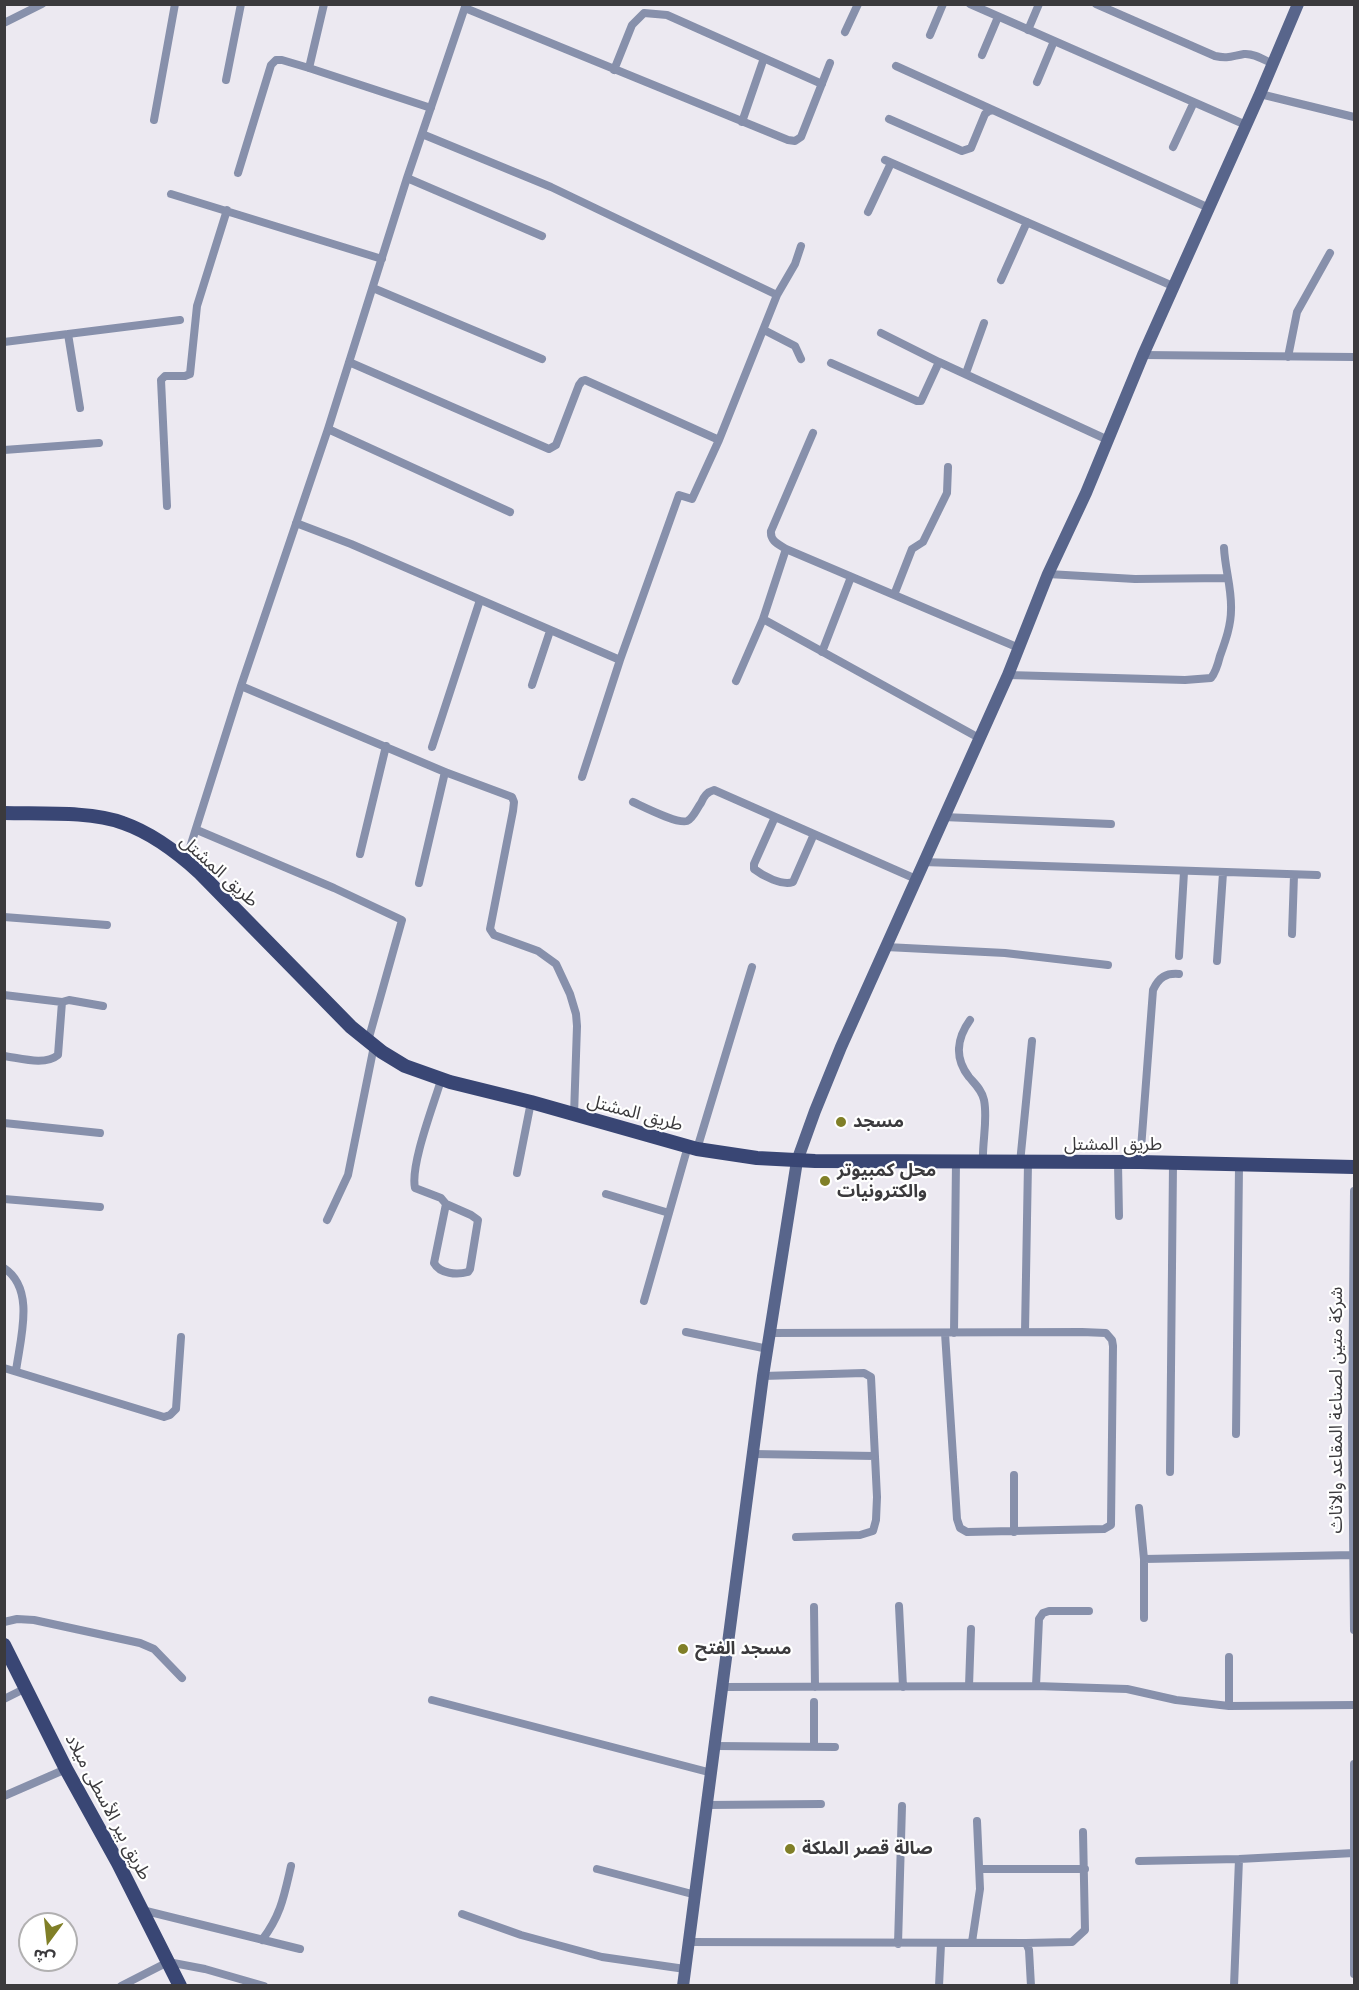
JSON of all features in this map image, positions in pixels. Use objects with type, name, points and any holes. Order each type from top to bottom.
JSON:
[{"type":"main road","points":[[683,1986],[753,1454],[797,1161],[819,1100],[1008,675],[1048,574],[1086,493],[1143,355],[1175,288],[1298,4]]},
{"type":"main road","name":"طريق المشتل","points":[[4,813],[90,817],[123,823],[158,840],[186,861],[249,922],[351,1027],[371,1044],[405,1066],[441,1080],[531,1102],[693,1147],[734,1156],[797,1161],[1140,1162],[1354,1167]]},
{"type":"main road","name":"طريق بير الأسطى ميلاد","points":[[4,1645],[180,1986]]},
{"type":"street","points":[[4,23],[42,4]]},
{"type":"street","points":[[154,120],[175,4]]},
{"type":"street","points":[[226,80],[242,4]]},
{"type":"street","points":[[309,68],[324,4]]},
{"type":"street","points":[[845,32],[858,4]]},
{"type":"street","points":[[930,35],[943,4]]},
{"type":"street","points":[[970,4],[1246,125]]},
{"type":"street","points":[[1028,30],[1039,4]]},
{"type":"street","points":[[1096,4],[1215,56],[1225,58],[1252,54],[1273,64]]},
{"type":"street","points":[[186,861],[241,686],[328,429],[407,178],[465,6],[614,70],[788,140],[795,141],[801,137],[830,63]]},
{"type":"street","points":[[614,70],[632,25],[644,13],[667,15],[822,84]]},
{"type":"street","points":[[981,55],[998,16]]},
{"type":"street","points":[[1036,82],[1054,41]]},
{"type":"street","points":[[742,122],[764,58]]},
{"type":"street","points":[[238,173],[271,65],[276,60],[309,68],[431,108]]},
{"type":"street","points":[[896,66],[1209,207]]},
{"type":"street","points":[[1260,94],[1354,117]]},
{"type":"street","points":[[1173,147],[1194,102]]},
{"type":"street","points":[[889,119],[962,151],[971,148],[985,114],[993,110]]},
{"type":"street","points":[[422,134],[551,187],[777,295]]},
{"type":"street","points":[[868,212],[888,161],[1175,288]]},
{"type":"street","points":[[407,178],[542,236]]},
{"type":"street","points":[[171,194],[382,259]]},
{"type":"street","points":[[167,506],[161,380],[165,376],[190,374],[197,306],[227,210]]},
{"type":"street","points":[[1001,280],[1028,222]]},
{"type":"street","points":[[582,777],[679,495],[692,499],[719,440],[777,295],[795,264],[801,246]]},
{"type":"street","points":[[1288,357],[1297,312],[1330,253]]},
{"type":"street","points":[[373,288],[542,359]]},
{"type":"street","points":[[4,342],[180,320]]},
{"type":"street","points":[[966,373],[984,323]]},
{"type":"street","points":[[764,330],[795,346],[801,359]]},
{"type":"street","points":[[881,333],[1108,440]]},
{"type":"street","points":[[68,334],[80,408]]},
{"type":"street","points":[[1143,355],[1354,357]]},
{"type":"street","points":[[350,362],[549,449],[556,445],[579,385],[585,380],[719,440]]},
{"type":"street","points":[[831,363],[916,401],[921,401],[939,362]]},
{"type":"street","points":[[328,429],[510,512]]},
{"type":"street","points":[[813,433],[771,531],[773,541],[786,549],[1019,648]]},
{"type":"street","points":[[4,450],[99,443]]},
{"type":"street","points":[[894,595],[912,549],[923,542],[947,493],[948,467]]},
{"type":"street","points":[[296,523],[351,544],[621,660]]},
{"type":"street","points":[[1008,675],[1185,680],[1211,678],[1218,664],[1230,622],[1231,608],[1224,566],[1224,548]]},
{"type":"street","points":[[736,681],[763,619],[786,549]]},
{"type":"street","points":[[1048,574],[1135,579],[1227,578]]},
{"type":"street","points":[[822,652],[851,577]]},
{"type":"street","points":[[432,747],[480,600]]},
{"type":"street","points":[[763,619],[979,738]]},
{"type":"street","points":[[532,685],[550,630]]},
{"type":"street","points":[[241,686],[445,772],[512,797],[514,802],[490,929],[494,935],[538,951],[556,964],[561,974],[570,994],[577,1026],[574,1115]]},
{"type":"street","points":[[360,854],[386,746]]},
{"type":"street","points":[[419,883],[445,772]]},
{"type":"street","points":[[633,802],[669,817],[688,821],[708,792],[714,790],[916,879]]},
{"type":"street","points":[[775,817],[754,864],[754,869],[782,883],[793,882],[814,834]]},
{"type":"street","points":[[943,817],[1111,824]]},
{"type":"street","points":[[197,830],[402,920],[371,1044],[348,1175],[327,1220]]},
{"type":"street","points":[[923,862],[1317,875]]},
{"type":"street","points":[[1179,956],[1184,872]]},
{"type":"street","points":[[1217,960],[1223,873]]},
{"type":"street","points":[[1292,934],[1294,875]]},
{"type":"street","points":[[4,917],[107,925]]},
{"type":"street","points":[[886,946],[1005,953],[1108,965]]},
{"type":"street","points":[[645,1301],[669,1213],[752,967]]},
{"type":"street","points":[[1140,1162],[1153,990],[1157,981],[1163,976],[1171,973],[1179,974]]},
{"type":"street","points":[[4,995],[62,1002],[69,1000],[104,1006]]},
{"type":"street","points":[[4,1056],[46,1061],[54,1059],[58,1054],[62,1002]]},
{"type":"street","points":[[970,1020],[961,1034],[958,1051],[967,1074],[981,1091],[984,1101],[983,1162]]},
{"type":"street","points":[[1025,1332],[1024,1163],[1032,1041]]},
{"type":"street","points":[[441,1080],[416,1162],[413,1180],[415,1188],[441,1198],[446,1204],[478,1220],[470,1269],[464,1274],[443,1272],[434,1263],[446,1204]]},
{"type":"street","points":[[518,1173],[531,1102]]},
{"type":"street","points":[[4,1122],[100,1133]]},
{"type":"street","points":[[770,1334],[949,1333],[1025,1332],[1106,1333],[1112,1340],[1111,1526],[1104,1529],[967,1532],[963,1531],[958,1524],[950,1427],[949,1333],[956,1162]]},
{"type":"street","points":[[1118,1163],[1119,1216]]},
{"type":"street","points":[[1170,1472],[1173,1164]]},
{"type":"street","points":[[1236,1434],[1239,1166]]},
{"type":"street","name":"شركة متين لصناعة المقاعد والاثاث","points":[[1354,1191],[1354,1630]]},
{"type":"street","points":[[606,1194],[669,1213]]},
{"type":"street","points":[[4,1199],[99,1207]]},
{"type":"street","points":[[4,1268],[19,1282],[25,1303],[15,1371]]},
{"type":"street","points":[[686,1332],[768,1349]]},
{"type":"street","points":[[4,1368],[164,1417],[176,1409],[181,1337]]},
{"type":"street","points":[[764,1376],[848,1373],[867,1374],[871,1377],[877,1508],[873,1532],[860,1535],[796,1537]]},
{"type":"street","points":[[753,1454],[875,1456]]},
{"type":"street","points":[[1014,1475],[1014,1532]]},
{"type":"street","points":[[1139,1508],[1144,1559],[1144,1618]]},
{"type":"street","points":[[1144,1559],[1354,1555]]},
{"type":"street","points":[[899,1606],[903,1687]]},
{"type":"street","points":[[814,1607],[815,1687]]},
{"type":"street","points":[[1036,1686],[1039,1619],[1043,1613],[1089,1611]]},
{"type":"street","points":[[4,1622],[17,1619],[34,1620],[140,1643],[154,1649],[182,1678]]},
{"type":"street","points":[[969,1686],[971,1629]]},
{"type":"street","points":[[1229,1657],[1229,1706]]},
{"type":"street","points":[[723,1687],[1036,1686],[1127,1689],[1176,1700],[1229,1706],[1354,1705]]},
{"type":"street","points":[[4,1699],[26,1688]]},
{"type":"street","points":[[432,1700],[712,1773]]},
{"type":"street","points":[[814,1702],[814,1747]]},
{"type":"street","points":[[716,1746],[835,1747]]},
{"type":"street","points":[[1354,1764],[1354,1974]]},
{"type":"street","points":[[4,1796],[66,1769]]},
{"type":"street","points":[[708,1805],[821,1804]]},
{"type":"street","points":[[898,1944],[902,1806]]},
{"type":"street","points":[[972,1942],[980,1889],[977,1821]]},
{"type":"street","points":[[689,1942],[898,1944],[1072,1942],[1085,1930],[1083,1832]]},
{"type":"street","points":[[1139,1861],[1354,1853]]},
{"type":"street","points":[[1234,1986],[1239,1859]]},
{"type":"street","points":[[262,1940],[275,1923],[291,1866]]},
{"type":"street","points":[[597,1869],[696,1895]]},
{"type":"street","points":[[980,1869],[1085,1869]]},
{"type":"street","points":[[142,1910],[300,1950]]},
{"type":"street","points":[[462,1914],[521,1935],[602,1957],[685,1969]]},
{"type":"street","points":[[939,1986],[940,1944]]},
{"type":"street","points":[[1026,1944],[1029,1950],[1031,1986]]},
{"type":"street","points":[[122,1986],[168,1962],[204,1969],[264,1986]]},
{"type":"place","name":"مسجد","points":[[841,1122]]},
{"type":"place","name":"محل كمبيوتر والكترونيات","points":[[825,1181]]},
{"type":"place","name":"مسجد الفتح","points":[[683,1649]]},
{"type":"place","name":"صالة قصر الملكة","points":[[790,1849]]}]
